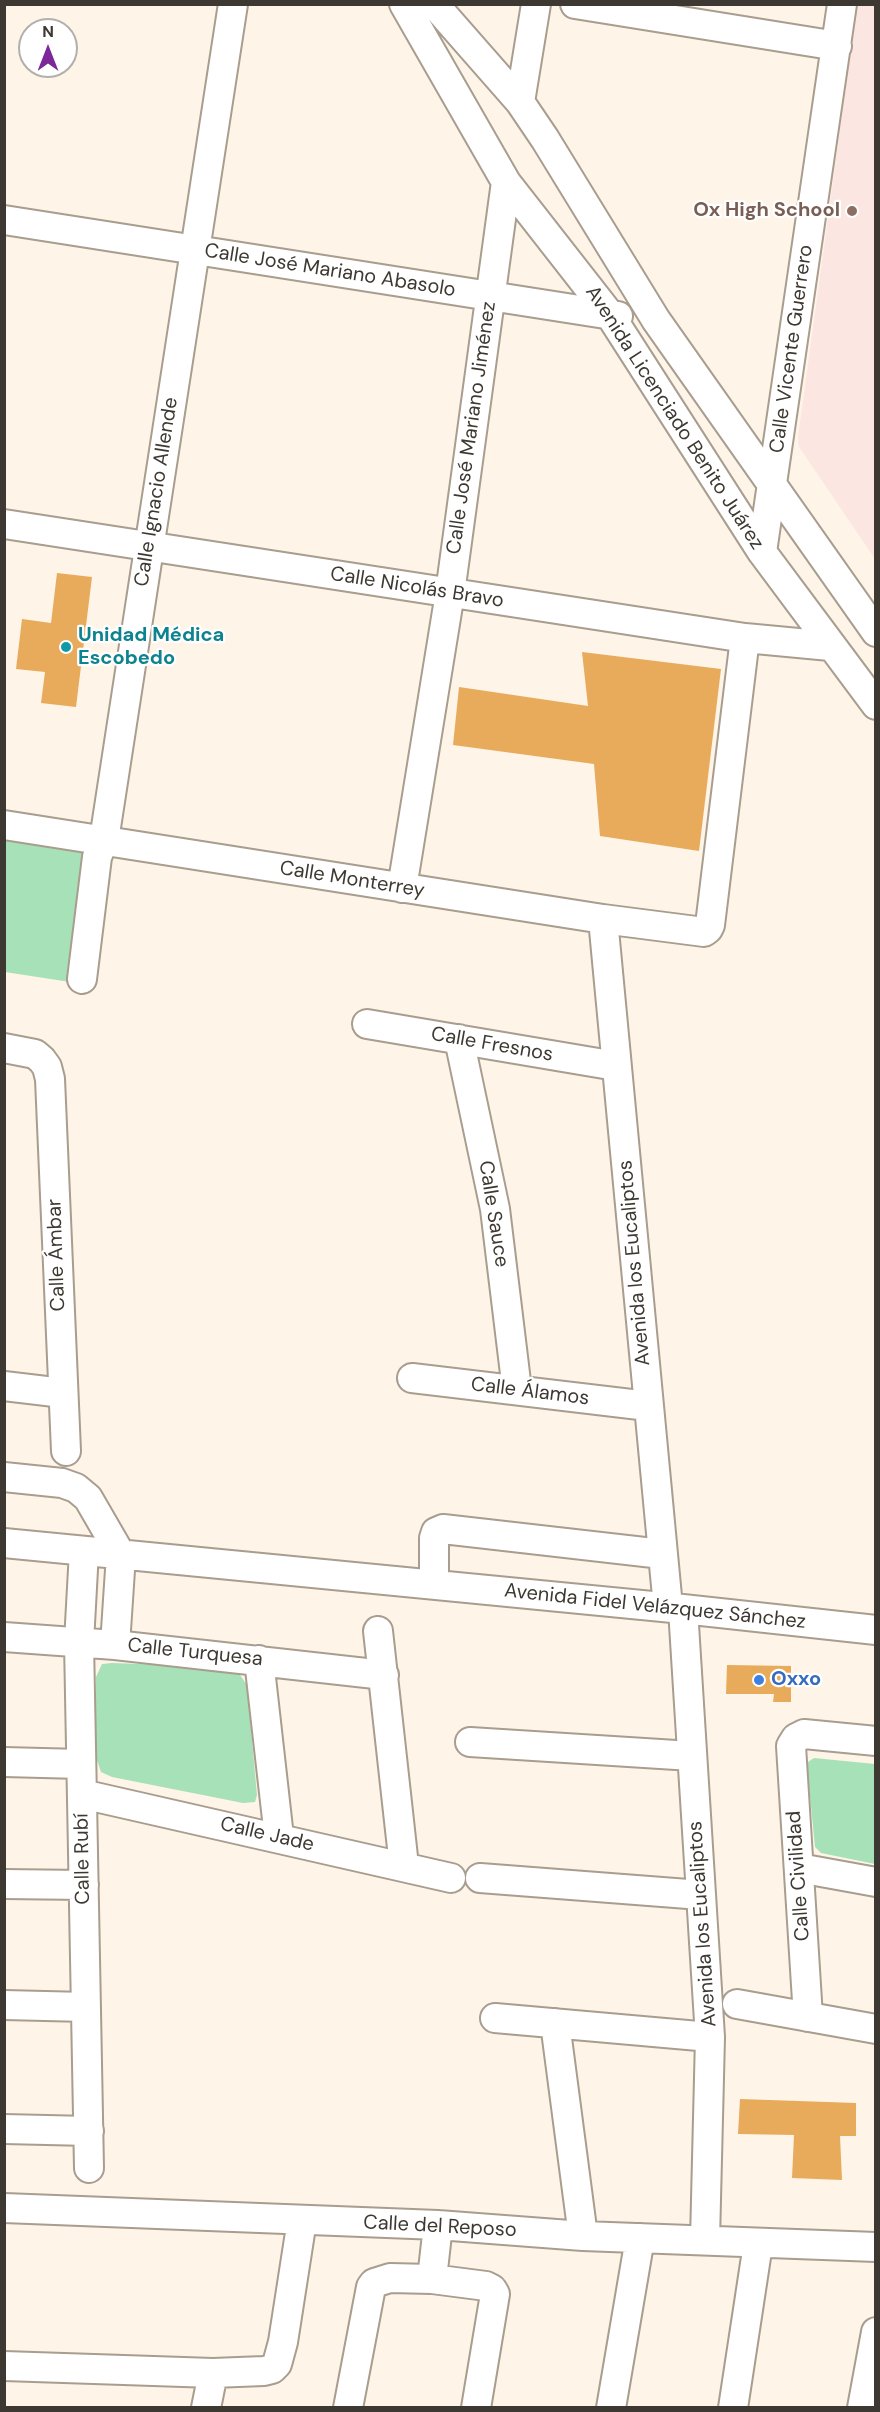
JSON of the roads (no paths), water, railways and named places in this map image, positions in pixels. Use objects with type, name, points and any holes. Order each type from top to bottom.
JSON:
[{"type":"street","name":"Calle Ignacio Allende","points":[[82,979],[97,857],[104,840],[233,4]]},
{"type":"street","name":"Avenida Licenciado Benito Juárez","points":[[404,4],[506,182],[610,315],[762,552],[876,705]]},
{"type":"street","name":"Avenida Licenciado Benito Juárez","points":[[434,4],[520,102],[656,320],[876,632]]},
{"type":"street","points":[[520,102],[536,4]]},
{"type":"street","points":[[575,4],[837,46]]},
{"type":"street","name":"Calle Vicente Guerrero","points":[[762,552],[842,4]]},
{"type":"street","name":"Calle José Mariano Jiménez","points":[[402,888],[450,593],[506,182]]},
{"type":"street","name":"Calle José Mariano Abasolo","points":[[4,220],[610,315],[656,320]]},
{"type":"street","name":"Calle Nicolás Bravo","points":[[4,524],[745,638],[830,646]]},
{"type":"street","name":"Calle Monterrey","points":[[4,825],[603,919],[707,931],[710,925],[745,638]]},
{"type":"street","name":"Avenida los Eucaliptos","points":[[603,919],[662,1554],[675,1608],[692,1756],[710,2037],[705,2240]]},
{"type":"street","name":"Calle Fresnos","points":[[367,1024],[616,1066]]},
{"type":"street","name":"Calle Sauce","points":[[459,1039],[495,1209],[517,1390]]},
{"type":"street","name":"Calle Ámbar","points":[[4,1048],[27,1051],[42,1060],[47,1067],[50,1079],[66,1451]]},
{"type":"street","name":"Calle Álamos","points":[[412,1378],[648,1406]]},
{"type":"street","points":[[4,1386],[63,1393]]},
{"type":"street","points":[[4,1477],[62,1483],[76,1488],[88,1498],[121,1555],[115,1645]]},
{"type":"street","points":[[434,1584],[434,1538],[436,1532],[443,1529],[662,1554]]},
{"type":"street","name":"Avenida Fidel Velázquez Sánchez","points":[[4,1543],[675,1608],[876,1630]]},
{"type":"street","name":"Calle Rubí","points":[[84,1551],[79,1642],[89,2168]]},
{"type":"street","points":[[378,1631],[404,1866]]},
{"type":"street","name":"Calle Turquesa","points":[[4,1637],[115,1645],[384,1674]]},
{"type":"street","points":[[259,1660],[279,1837]]},
{"type":"street","name":"Calle Civilidad","points":[[808,2017],[791,1746],[796,1738],[809,1734],[876,1740]]},
{"type":"street","points":[[471,1742],[692,1756]]},
{"type":"street","points":[[4,1762],[81,1764]]},
{"type":"street","name":"Calle Jade","points":[[82,1794],[451,1878]]},
{"type":"street","points":[[799,1868],[876,1882]]},
{"type":"street","points":[[480,1878],[701,1895]]},
{"type":"street","points":[[4,1884],[84,1885]]},
{"type":"street","points":[[737,2004],[876,2029]]},
{"type":"street","points":[[4,2005],[86,2007]]},
{"type":"street","points":[[495,2018],[710,2037]]},
{"type":"street","points":[[555,2023],[583,2236]]},
{"type":"street","points":[[4,2129],[89,2131]]},
{"type":"street","name":"Calle del Reposo","points":[[4,2208],[438,2225],[583,2236],[876,2247]]},
{"type":"street","points":[[4,2366],[213,2373],[272,2369],[277,2364],[283,2342],[302,2220]]},
{"type":"street","points":[[432,2279],[438,2225]]},
{"type":"street","points":[[611,2408],[640,2238]]},
{"type":"street","points":[[733,2408],[758,2244]]},
{"type":"street","points":[[348,2408],[371,2287],[374,2283],[390,2278],[432,2279],[486,2286],[495,2294],[476,2408]]},
{"type":"street","points":[[862,2408],[873,2364],[876,2332]]},
{"type":"street","points":[[206,2408],[213,2373]]},
{"type":"place","name":"Ox High School","points":[[852,211]]},
{"type":"place","name":"Unidad Médica Escobedo","points":[[66,647]]},
{"type":"place","name":"Oxxo","points":[[759,1680]]}]
